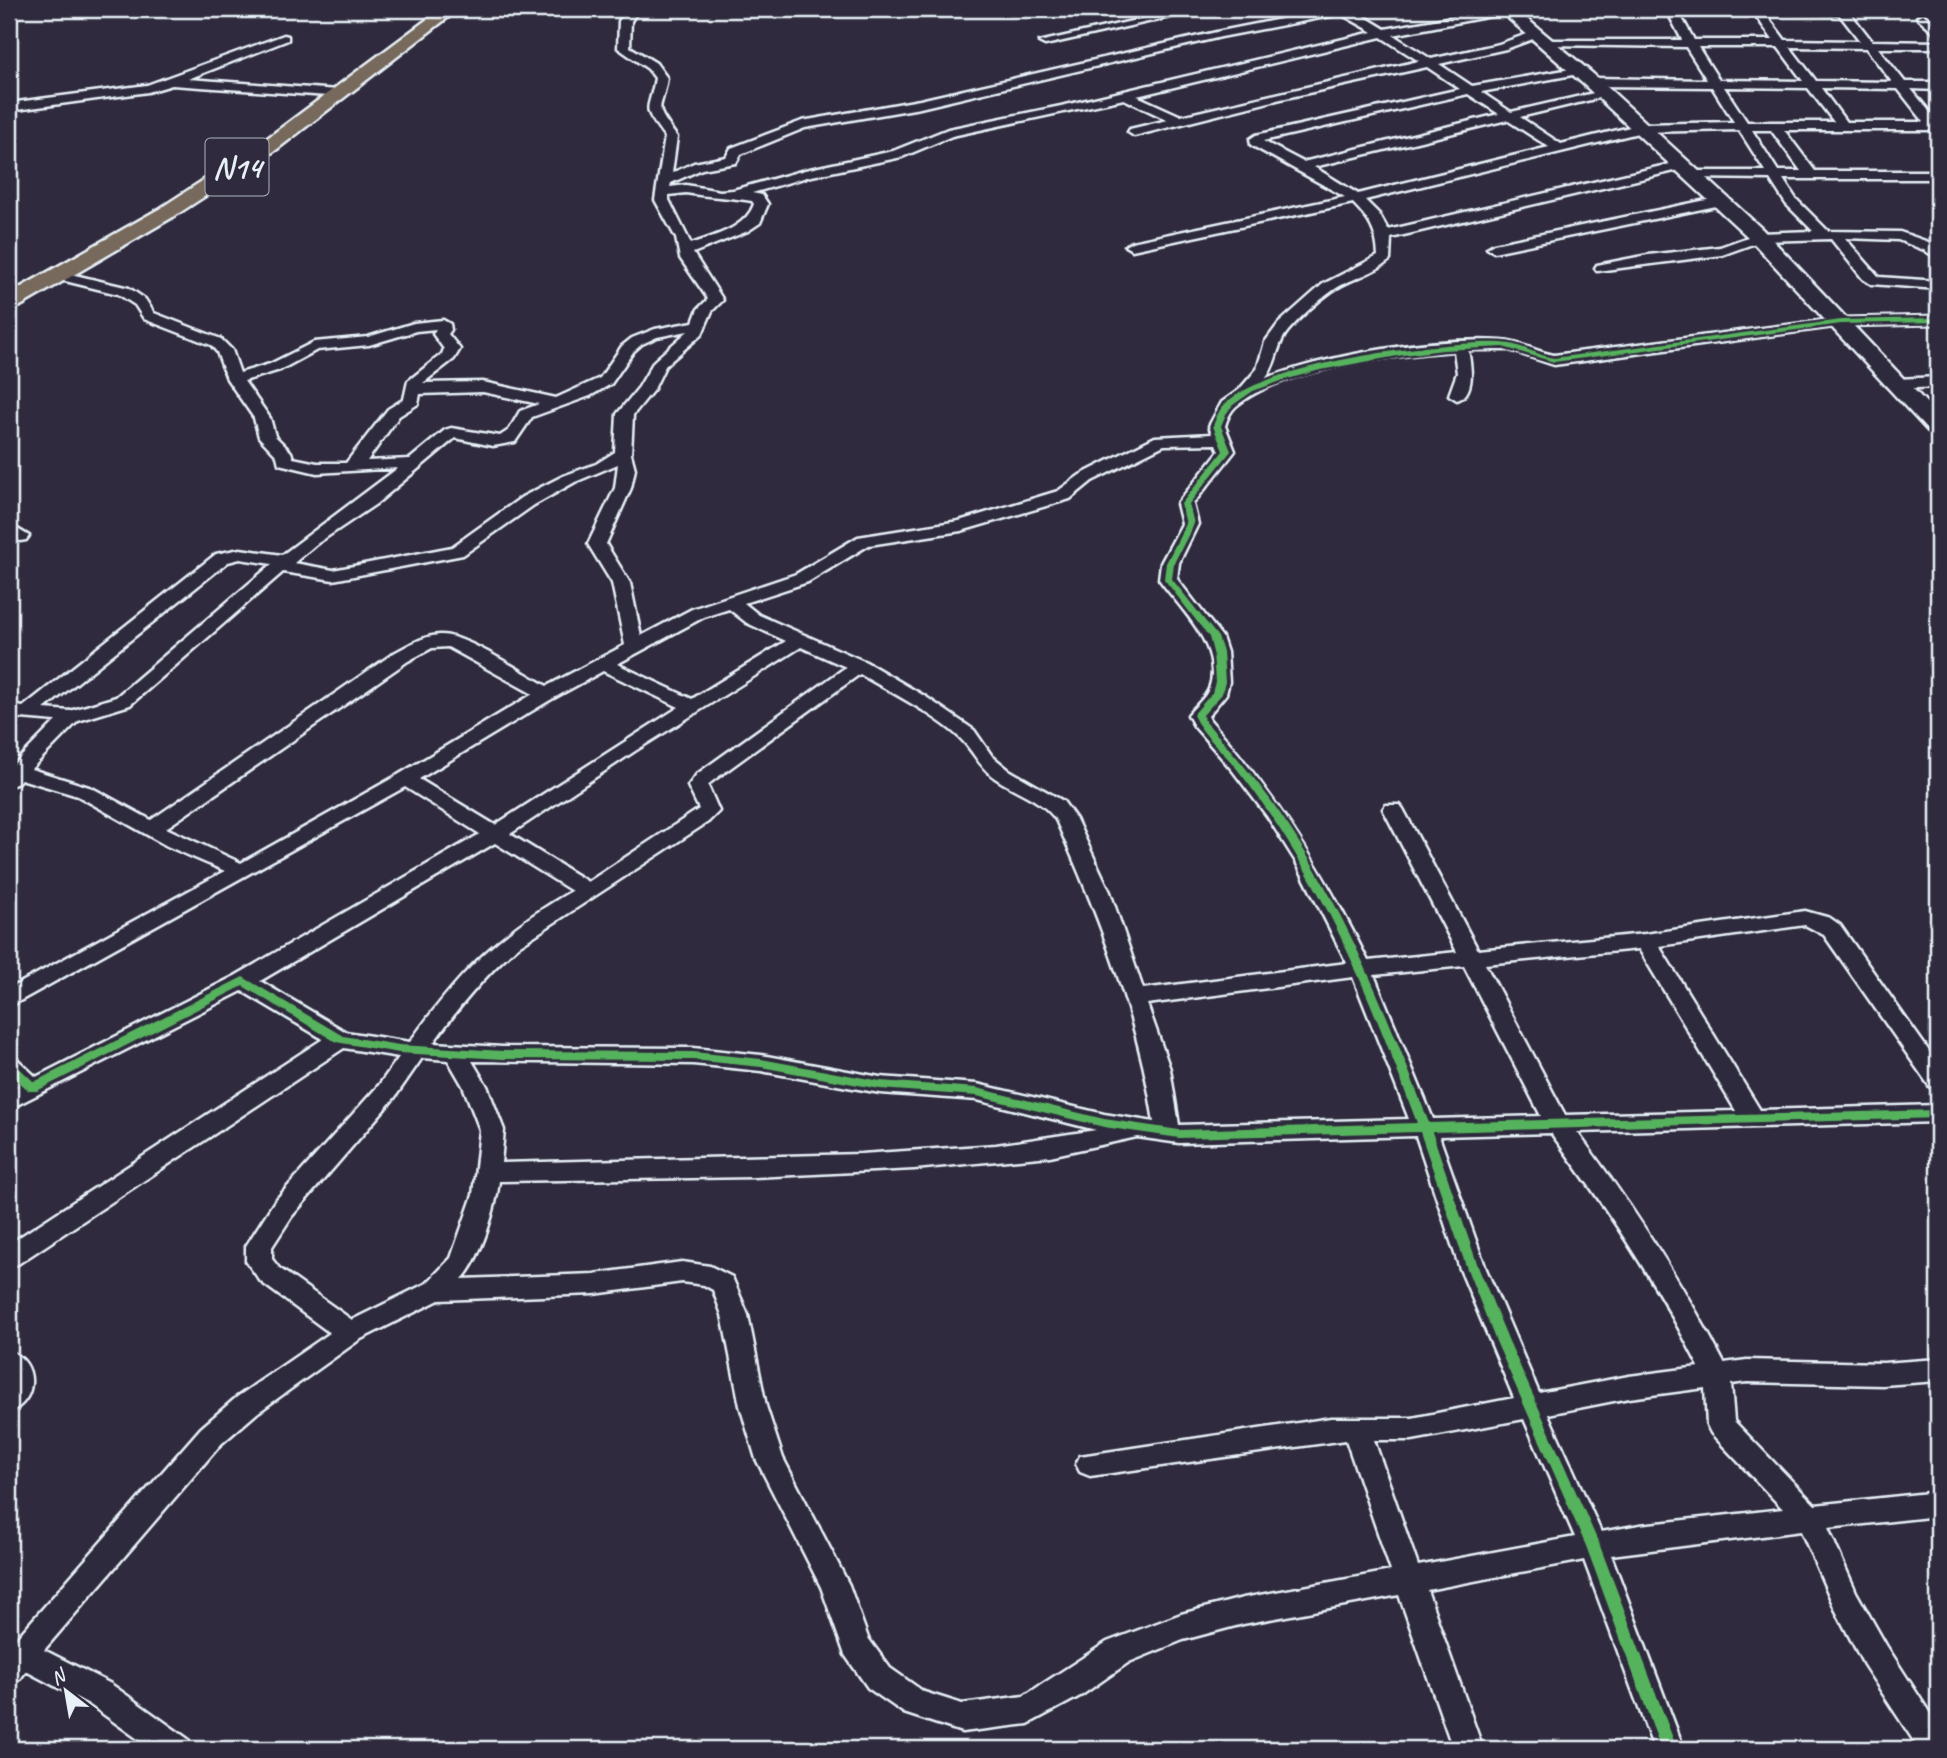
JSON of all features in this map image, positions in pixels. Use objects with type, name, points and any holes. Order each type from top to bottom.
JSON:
[{"type":"main road","name":"N14","points":[[9,303],[221,178],[451,9]]},
{"type":"main road","points":[[1507,9],[1642,128],[1759,237],[1938,428]]},
{"type":"street","points":[[633,9],[625,21],[624,48],[652,66],[661,78],[652,105],[656,117],[671,138],[664,186],[666,210],[676,223],[687,258],[716,300],[705,309],[701,324],[690,338],[659,364],[646,389],[625,414],[624,454],[627,469],[623,488],[597,544],[621,583],[634,646]]},
{"type":"street","points":[[1045,42],[1200,9]]},
{"type":"street","points":[[664,186],[699,166],[731,160],[736,151],[802,125],[932,101],[1343,9],[1557,148]]},
{"type":"street","points":[[664,186],[720,195],[734,194],[897,153],[947,133],[1061,110],[1383,33],[1507,9]]},
{"type":"street","points":[[1672,9],[1689,42],[1791,201],[1829,234],[1868,276],[1877,281],[1938,285]]},
{"type":"street","points":[[1758,9],[1842,10],[1900,86],[1937,128]]},
{"type":"street","points":[[1758,9],[1842,125]]},
{"type":"street","points":[[1923,17],[1938,32]]},
{"type":"street","points":[[1228,33],[1282,57]]},
{"type":"street","points":[[9,107],[122,93],[173,81],[284,38]]},
{"type":"street","points":[[1134,132],[1541,38],[1938,45]]},
{"type":"street","points":[[173,81],[338,94]]},
{"type":"street","points":[[1302,166],[1511,117],[1591,82]]},
{"type":"street","points":[[1243,394],[1264,370],[1272,342],[1284,326],[1328,287],[1377,264],[1385,257],[1387,242],[1385,235],[1358,198],[1302,166],[1276,155],[1255,142],[1256,139],[1469,90],[1591,82],[1938,86]]},
{"type":"street","points":[[1124,94],[1178,120]]},
{"type":"street","points":[[1774,125],[1810,174]]},
{"type":"street","points":[[1132,247],[1358,198],[1642,128],[1842,125],[1937,128]]},
{"type":"street","points":[[1385,235],[1688,170],[1774,174],[1938,174]]},
{"type":"street","points":[[687,251],[727,236],[755,220],[761,204],[757,198],[734,194]]},
{"type":"street","points":[[1494,248],[1721,201]]},
{"type":"street","points":[[1602,268],[1648,259],[1722,251],[1759,237],[1829,234],[1900,236],[1929,247],[1938,255]]},
{"type":"street","points":[[58,275],[98,283],[133,296],[142,303],[149,316],[216,342],[224,350],[234,379],[262,418],[267,437],[285,455],[285,461],[319,469],[398,462],[414,464]]},
{"type":"street","points":[[1670,1749],[1593,1546],[1528,1405],[1473,1269],[1425,1128],[1360,969],[1333,910],[1288,829],[1258,786],[1201,722],[1198,715],[1217,694],[1220,682],[1217,652],[1213,637],[1168,579],[1170,563],[1190,524],[1185,504],[1227,451],[1217,426],[1222,413],[1231,402],[1243,394],[1329,365],[1460,345],[1506,345],[1542,359],[1554,359],[1841,322],[1938,320]]},
{"type":"street","points":[[234,379],[275,367],[314,346],[369,341],[414,327],[443,324],[441,338],[448,342],[452,349],[440,364],[413,384],[412,401],[400,405],[365,456],[351,467]]},
{"type":"street","points":[[18,712],[71,716],[107,708],[123,701],[309,541],[370,500],[451,433],[492,442],[507,439],[516,432],[519,420],[526,414],[592,388],[611,376],[619,358],[639,340],[654,333],[701,324]]},
{"type":"street","points":[[1457,395],[1465,373],[1460,345]]},
{"type":"street","points":[[1897,384],[1938,382]]},
{"type":"street","points":[[414,391],[423,388],[483,387],[556,403]]},
{"type":"street","points":[[9,999],[242,872],[548,694],[698,613],[802,578],[864,541],[961,526],[1064,495],[1086,478],[1161,440],[1224,439]]},
{"type":"street","points":[[18,712],[222,558],[240,554],[333,575],[457,551],[528,501],[624,454]]},
{"type":"street","points":[[731,600],[753,619],[859,666],[947,718],[967,734],[985,760],[1002,774],[1056,805],[1066,818],[1099,892],[1158,1069],[1168,1132]]},
{"type":"street","points":[[152,828],[401,657],[428,642],[440,639],[453,642],[548,694]]},
{"type":"street","points":[[9,1101],[243,981],[496,834],[800,640]]},
{"type":"street","points":[[603,664],[694,707]]},
{"type":"street","points":[[350,1333],[270,1275],[259,1261],[259,1246],[283,1209],[387,1091],[414,1050],[483,965],[509,942],[701,818],[709,811],[698,786],[705,778],[859,666]]},
{"type":"street","points":[[11,774],[71,716]]},
{"type":"street","points":[[11,774],[45,778],[85,792],[242,872]]},
{"type":"street","points":[[405,779],[589,892]]},
{"type":"street","points":[[1393,809],[1558,1125],[1613,1198],[1671,1288],[1717,1375],[1721,1425],[1809,1518],[1845,1600],[1875,1655],[1936,1749]]},
{"type":"street","points":[[1133,998],[1360,969],[1646,941],[1805,918],[1822,923],[1832,930],[1938,1081]]},
{"type":"street","points":[[1646,941],[1754,1120]]},
{"type":"street","points":[[243,981],[340,1039],[414,1050],[706,1057],[761,1063],[880,1085],[977,1092],[1104,1123],[1168,1132],[1558,1125],[1938,1114]]},
{"type":"street","points":[[9,1257],[340,1039]]},
{"type":"street","points":[[177,1749],[100,1694],[13,1658],[211,1436],[247,1405],[350,1333],[436,1290],[462,1263],[485,1195],[492,1130],[475,1086],[456,1052]]},
{"type":"street","points":[[9,1065],[33,1088]]},
{"type":"street","points":[[488,1172],[860,1164],[996,1154],[1068,1145],[1138,1128]]},
{"type":"street","points":[[436,1290],[594,1284],[682,1272],[710,1276],[723,1284],[735,1315],[752,1406],[770,1459],[835,1585],[855,1645],[879,1678],[915,1703],[962,1718],[1028,1710],[1071,1685],[1118,1652],[1181,1628],[1243,1612],[1640,1537],[1938,1504]]},
{"type":"street","points":[[9,1362],[18,1375],[18,1392],[9,1401]]},
{"type":"street","points":[[1090,1464],[1331,1429],[1412,1429],[1501,1413],[1528,1405],[1747,1371],[1883,1374],[1938,1370]]},
{"type":"street","points":[[1356,1429],[1468,1749]]},
{"type":"cycle path","points":[[1669,1749],[1593,1546],[1473,1269],[1425,1129],[1359,966],[1334,913],[1275,813],[1198,715],[1217,694],[1220,682],[1218,652],[1213,637],[1168,579],[1170,563],[1190,524],[1185,504],[1227,451],[1217,426],[1224,411],[1230,403],[1250,390],[1281,378],[1360,359],[1443,348],[1503,345],[1554,360],[1841,322],[1938,320]]},
{"type":"cycle path","points":[[9,1065],[33,1088],[243,981],[340,1039],[399,1049],[503,1055],[693,1056],[761,1063],[880,1085],[977,1092],[1104,1123],[1179,1134],[1938,1114]]}]
